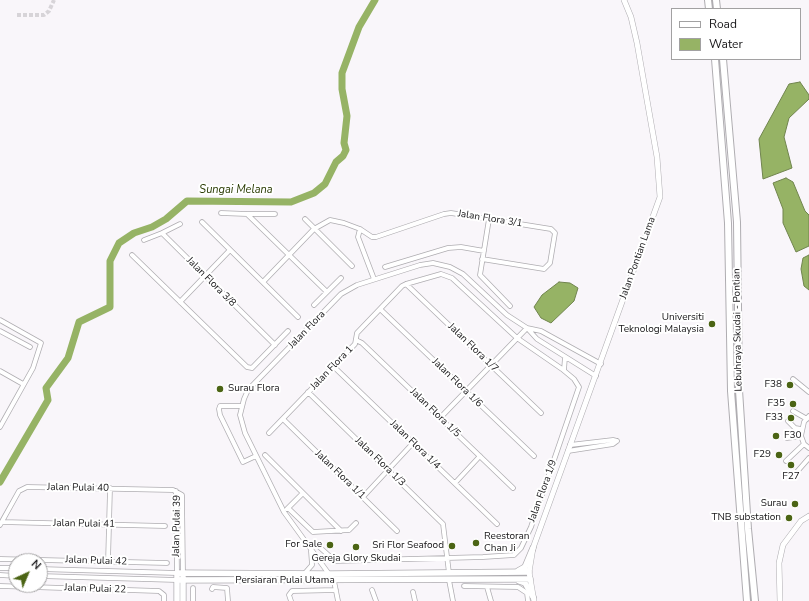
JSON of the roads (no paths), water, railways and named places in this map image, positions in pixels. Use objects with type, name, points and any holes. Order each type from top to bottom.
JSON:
[{"type":"highway","name":"Lebuhraya Skudai - Pontian","points":[[715,60],[728,223],[731,391],[747,601]]},
{"type":"highway","name":"Lebuhraya Skudai - Pontian","points":[[723,60],[737,222],[739,390],[748,530],[755,601]]},
{"type":"main road","points":[[513,572],[526,567],[532,548]]},
{"type":"main road","points":[[449,572],[449,580]]},
{"type":"main road","name":"Persiaran Pulai Utama","points":[[180,574],[529,572]]},
{"type":"main road","points":[[177,601],[177,580],[180,574]]},
{"type":"main road","points":[[180,574],[183,581],[183,601]]},
{"type":"main road","points":[[511,579],[525,583],[532,600]]},
{"type":"main road","name":"Persiaran Pulai Utama","points":[[177,580],[530,579]]},
{"type":"street","name":"Jalan Pontian Lama","points":[[532,600],[529,572],[532,548],[601,364],[624,294],[658,205],[661,190],[637,43],[631,17],[624,0]]},
{"type":"street","points":[[221,214],[275,214]]},
{"type":"street","points":[[247,214],[327,292]]},
{"type":"street","name":"Jalan Flora 3/1","points":[[314,228],[330,220],[344,223],[360,229],[372,237],[376,237],[444,214],[458,214],[554,231],[555,233],[550,264],[544,269],[482,259]]},
{"type":"street","points":[[305,219],[352,266]]},
{"type":"street","points":[[489,219],[480,271],[482,278],[510,306]]},
{"type":"street","points":[[202,222],[298,317]]},
{"type":"street","points":[[144,240],[180,224]]},
{"type":"street","points":[[263,282],[314,228]]},
{"type":"street","points":[[360,229],[358,237],[374,279]]},
{"type":"street","name":"Jalan Flora 3/8","points":[[162,233],[274,345]]},
{"type":"street","points":[[385,267],[448,248],[461,247],[484,252]]},
{"type":"street","points":[[180,302],[230,250]]},
{"type":"street","points":[[132,254],[249,369],[288,331]]},
{"type":"street","name":"Jalan Flora","points":[[328,574],[284,512],[241,423],[242,406],[248,390],[349,288],[420,265],[433,263],[450,267],[463,274],[507,315],[527,328],[537,339],[596,376]]},
{"type":"street","name":"Jalan Flora 1","points":[[269,433],[355,344],[357,334],[406,284],[441,274],[452,278],[517,338]]},
{"type":"street","points":[[314,305],[340,278]]},
{"type":"street","name":"Jalan Flora 1/7","points":[[406,284],[541,413]]},
{"type":"street","name":"Jalan Flora 1/6","points":[[380,309],[534,456]]},
{"type":"street","points":[[0,320],[41,343],[32,368],[0,427]]},
{"type":"street","name":"Jalan Flora","points":[[527,328],[541,331],[601,364]]},
{"type":"street","points":[[440,418],[527,328]]},
{"type":"street","points":[[0,330],[30,347]]},
{"type":"street","points":[[517,338],[564,368]]},
{"type":"street","name":"Jalan Flora 1/5","points":[[356,340],[362,343],[513,488]]},
{"type":"street","points":[[564,357],[564,368]]},
{"type":"street","points":[[564,368],[576,364]]},
{"type":"street","name":"Jalan Flora 1/4","points":[[333,366],[497,524]]},
{"type":"street","name":"Jalan Flora 1/9","points":[[448,558],[510,556],[518,552],[521,548],[579,391],[579,386],[564,368]]},
{"type":"street","points":[[0,371],[23,384]]},
{"type":"street","points":[[793,379],[809,392]]},
{"type":"street","name":"Jalan Flora 1/3","points":[[308,392],[443,524],[446,536],[448,558]]},
{"type":"street","points":[[242,406],[220,406],[220,415],[243,462],[256,456]]},
{"type":"street","points":[[793,411],[808,417],[801,429],[801,436],[804,444],[809,448]]},
{"type":"street","points":[[0,413],[6,416]]},
{"type":"street","name":"Jalan Flora 1/1","points":[[282,419],[398,531]]},
{"type":"street","points":[[788,421],[795,428],[801,429]]},
{"type":"street","points":[[787,438],[801,436]]},
{"type":"street","points":[[568,451],[613,444],[617,441],[613,440],[570,445]]},
{"type":"street","points":[[363,497],[414,443]]},
{"type":"street","points":[[786,461],[804,444]]},
{"type":"street","points":[[265,455],[341,531]]},
{"type":"street","points":[[454,483],[480,456]]},
{"type":"street","points":[[795,474],[809,458]]},
{"type":"street","name":"Jalan Pulai 40","points":[[1,524],[19,491],[27,487],[110,488],[176,491]]},
{"type":"street","points":[[108,562],[110,488]]},
{"type":"street","name":"Jalan Pulai 39","points":[[176,491],[182,495],[180,574]]},
{"type":"street","points":[[284,512],[303,493]]},
{"type":"street","points":[[288,508],[313,532],[349,530],[356,522]]},
{"type":"street","points":[[780,601],[779,563],[783,545],[801,521],[809,516]]},
{"type":"street","name":"Jalan Pulai 41","points":[[1,524],[165,526]]},
{"type":"street","points":[[307,544],[316,544],[335,561],[448,558],[449,572]]},
{"type":"street","points":[[304,574],[312,565],[311,549]]},
{"type":"street","name":"Jalan Pulai 42","points":[[0,559],[167,563]]},
{"type":"street","name":"Persiaran Pulai Utama","points":[[48,569],[180,574]]},
{"type":"street","name":"Persiaran Pulai Utama","points":[[48,576],[177,580]]},
{"type":"street","points":[[334,580],[338,601]]},
{"type":"street","points":[[449,580],[453,601]]},
{"type":"street","name":"Jalan Pulai 22","points":[[0,586],[159,592],[164,595],[164,601]]},
{"type":"street","points":[[464,586],[522,588],[532,600]]},
{"type":"street","points":[[212,589],[213,587],[227,588],[228,601]]},
{"type":"street","points":[[487,587],[491,601]]},
{"type":"street","points":[[193,588],[193,601]]},
{"type":"street","points":[[291,601],[289,595],[292,591],[336,590]]},
{"type":"street","points":[[372,590],[376,601]]},
{"type":"street","points":[[413,592],[415,601]]},
{"type":"water","points":[[800,82],[809,95],[809,99],[789,118],[784,137],[792,168],[763,179],[759,139],[789,84]]},
{"type":"water","points":[[786,178],[793,182],[805,211],[809,215],[809,246],[796,252],[783,223],[783,209],[773,183]]},
{"type":"water","points":[[809,255],[809,290],[804,286],[801,269],[803,258]]},
{"type":"water","points":[[559,282],[570,283],[578,288],[574,301],[551,323],[541,318],[534,307],[542,295]]},
{"type":"waterway","name":"Sungai Melana","points":[[0,482],[48,400],[46,388],[68,358],[79,322],[110,307],[110,261],[119,243],[134,233],[152,227],[166,219],[187,201],[291,202],[314,193],[325,184],[336,162],[343,156],[346,150],[344,143],[347,116],[342,89],[342,73],[359,27],[375,0]]},
{"type":"tunnel","points":[[17,15],[44,15],[49,11],[54,0]]},
{"type":"place","name":"Universiti Teknologi Malaysia","points":[[712,324]]},
{"type":"place","name":"F38","points":[[790,385]]},
{"type":"place","name":"Surau Flora","points":[[220,389]]},
{"type":"place","name":"F35","points":[[793,404]]},
{"type":"place","name":"F33","points":[[791,418]]},
{"type":"place","name":"F30","points":[[776,436]]},
{"type":"place","name":"F29","points":[[779,455]]},
{"type":"place","name":"F27","points":[[791,465]]},
{"type":"place","name":"Surau","points":[[795,504]]},
{"type":"place","name":"TNB substation","points":[[789,518]]},
{"type":"place","name":"Reestoran Chan Ji","points":[[476,543]]},
{"type":"place","name":"For Sale","points":[[330,545]]},
{"type":"place","name":"Sri Flor Seafood","points":[[452,546]]},
{"type":"place","name":"Gereja Glory Skudai","points":[[356,547]]}]
